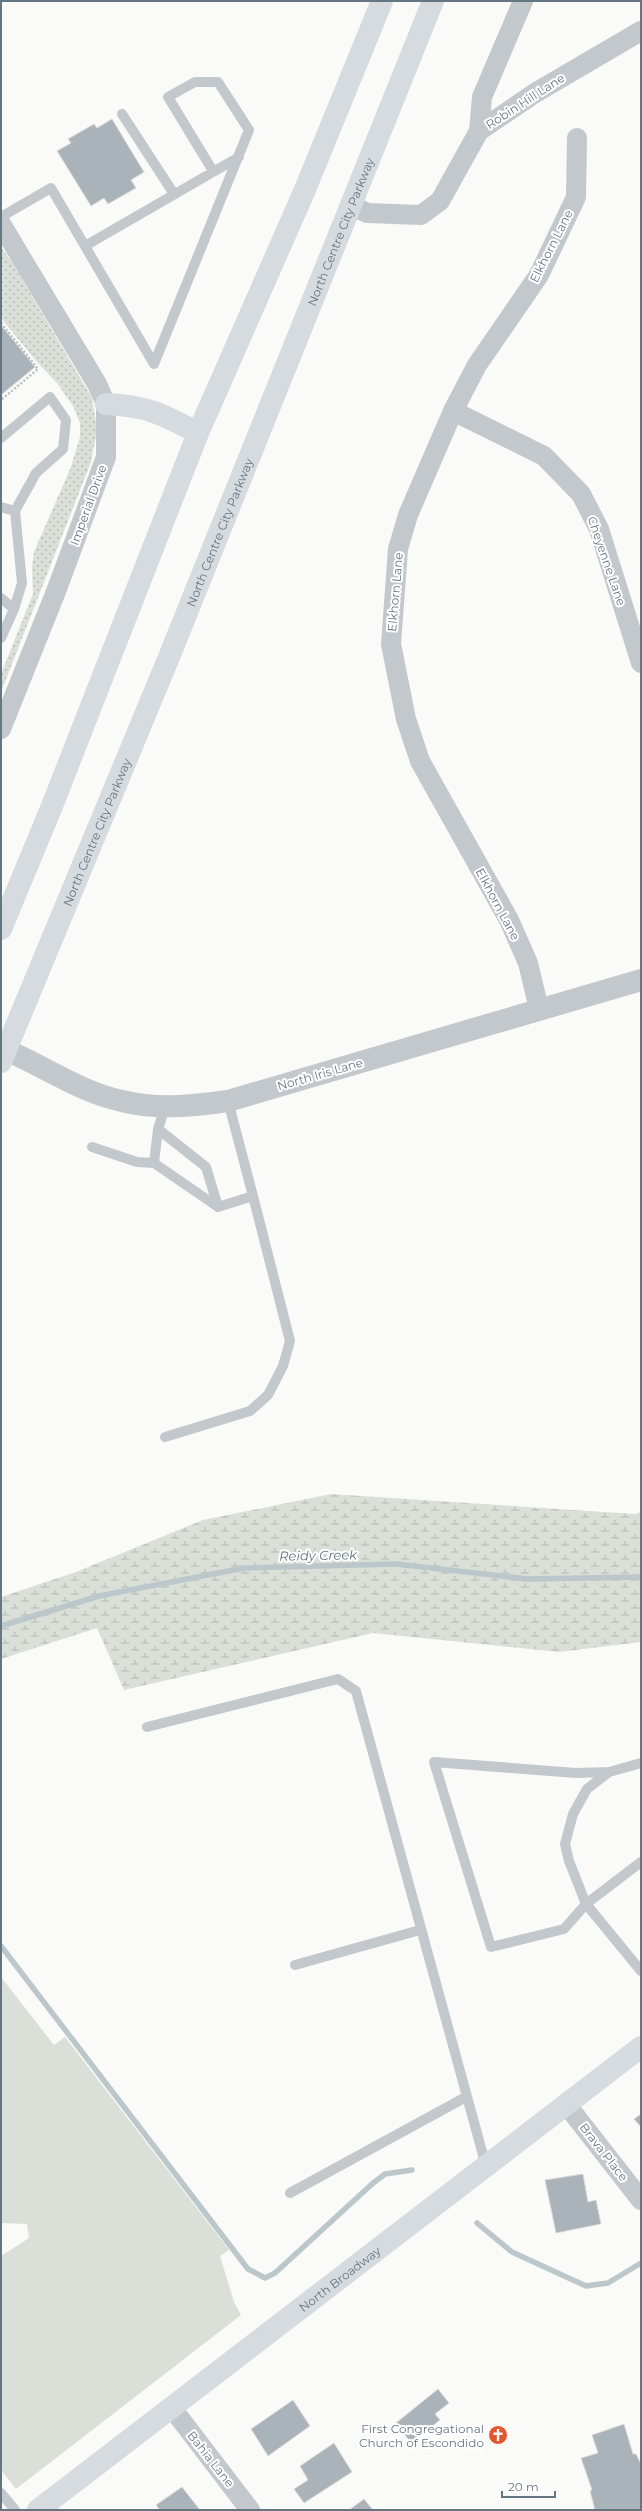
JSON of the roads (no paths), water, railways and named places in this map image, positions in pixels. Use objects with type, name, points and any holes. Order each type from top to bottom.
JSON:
[{"type":"main road","points":[[1,929],[55,798],[198,433],[304,192],[382,1]]},
{"type":"main road","name":"North Centre City Parkway","points":[[3,1053],[169,657],[433,1]]},
{"type":"main road","points":[[106,404],[132,405],[155,411],[198,433]]},
{"type":"main road","name":"North Broadway","points":[[38,2510],[641,2047]]},
{"type":"street","points":[[479,131],[482,97],[523,1]]},
{"type":"street","name":"Robin Hill Lane","points":[[351,205],[367,213],[421,215],[440,201],[479,131],[534,93],[641,31]]},
{"type":"street","name":"Elkhorn Lane","points":[[538,1009],[528,963],[509,920],[420,761],[406,719],[391,644],[398,549],[408,515],[453,411],[477,365],[538,275],[576,197],[577,138]]},
{"type":"street","name":"Imperial Drive","points":[[1,224],[97,384],[106,404],[106,457],[55,594],[1,729]]},
{"type":"street","name":"Cheyenne Lane","points":[[453,411],[544,456],[581,494],[599,529],[641,663]]},
{"type":"street","name":"North Iris Lane","points":[[3,1053],[110,1098],[166,1108],[228,1101],[641,980]]},
{"type":"street","name":"Brava Place","points":[[566,2104],[641,2200]]},
{"type":"street","name":"Bahia Lane","points":[[172,2408],[250,2510]]},
{"type":"lane","points":[[1,217],[51,188],[154,364],[249,130],[218,82],[195,82],[168,97],[213,171]]},
{"type":"lane","points":[[122,114],[174,194]]},
{"type":"lane","points":[[85,246],[239,157]]},
{"type":"lane","points":[[1,438],[50,397],[66,420],[63,449],[36,473],[15,511],[22,583],[14,608],[1,638]]},
{"type":"lane","points":[[1,507],[15,511]]},
{"type":"lane","points":[[1,598],[14,608]]},
{"type":"lane","points":[[165,1437],[250,1411],[268,1395],[283,1366],[290,1341],[228,1101]]},
{"type":"lane","points":[[154,1163],[158,1129],[166,1108]]},
{"type":"lane","points":[[158,1129],[206,1167],[218,1207]]},
{"type":"lane","points":[[92,1147],[137,1162],[154,1163],[218,1207]]},
{"type":"lane","points":[[218,1207],[253,1196]]},
{"type":"lane","points":[[147,1727],[338,1680],[356,1691],[420,1930],[486,2166]]},
{"type":"lane","points":[[641,1763],[609,1772],[576,1773],[434,1762],[491,1947],[564,1929],[586,1904],[641,1862]]},
{"type":"lane","points":[[609,1772],[587,1789],[574,1814],[565,1844],[569,1861],[586,1904],[641,1971]]},
{"type":"lane","points":[[295,1965],[420,1930]]},
{"type":"lane","points":[[290,2193],[466,2097]]},
{"type":"lane","points":[[1,2492],[15,2510]]},
{"type":"waterway","name":"Reidy Creek","points":[[1,1626],[99,1596],[244,1568],[396,1564],[527,1579],[641,1577]]},
{"type":"waterway","points":[[1,1946],[248,2269],[265,2278],[275,2273],[372,2184],[385,2174],[412,2170]]},
{"type":"waterway","points":[[477,2223],[512,2252],[586,2286],[608,2283],[641,2263]]},
{"type":"place","name":"First Congregational Church of Escondido","points":[[498,2435]]}]
